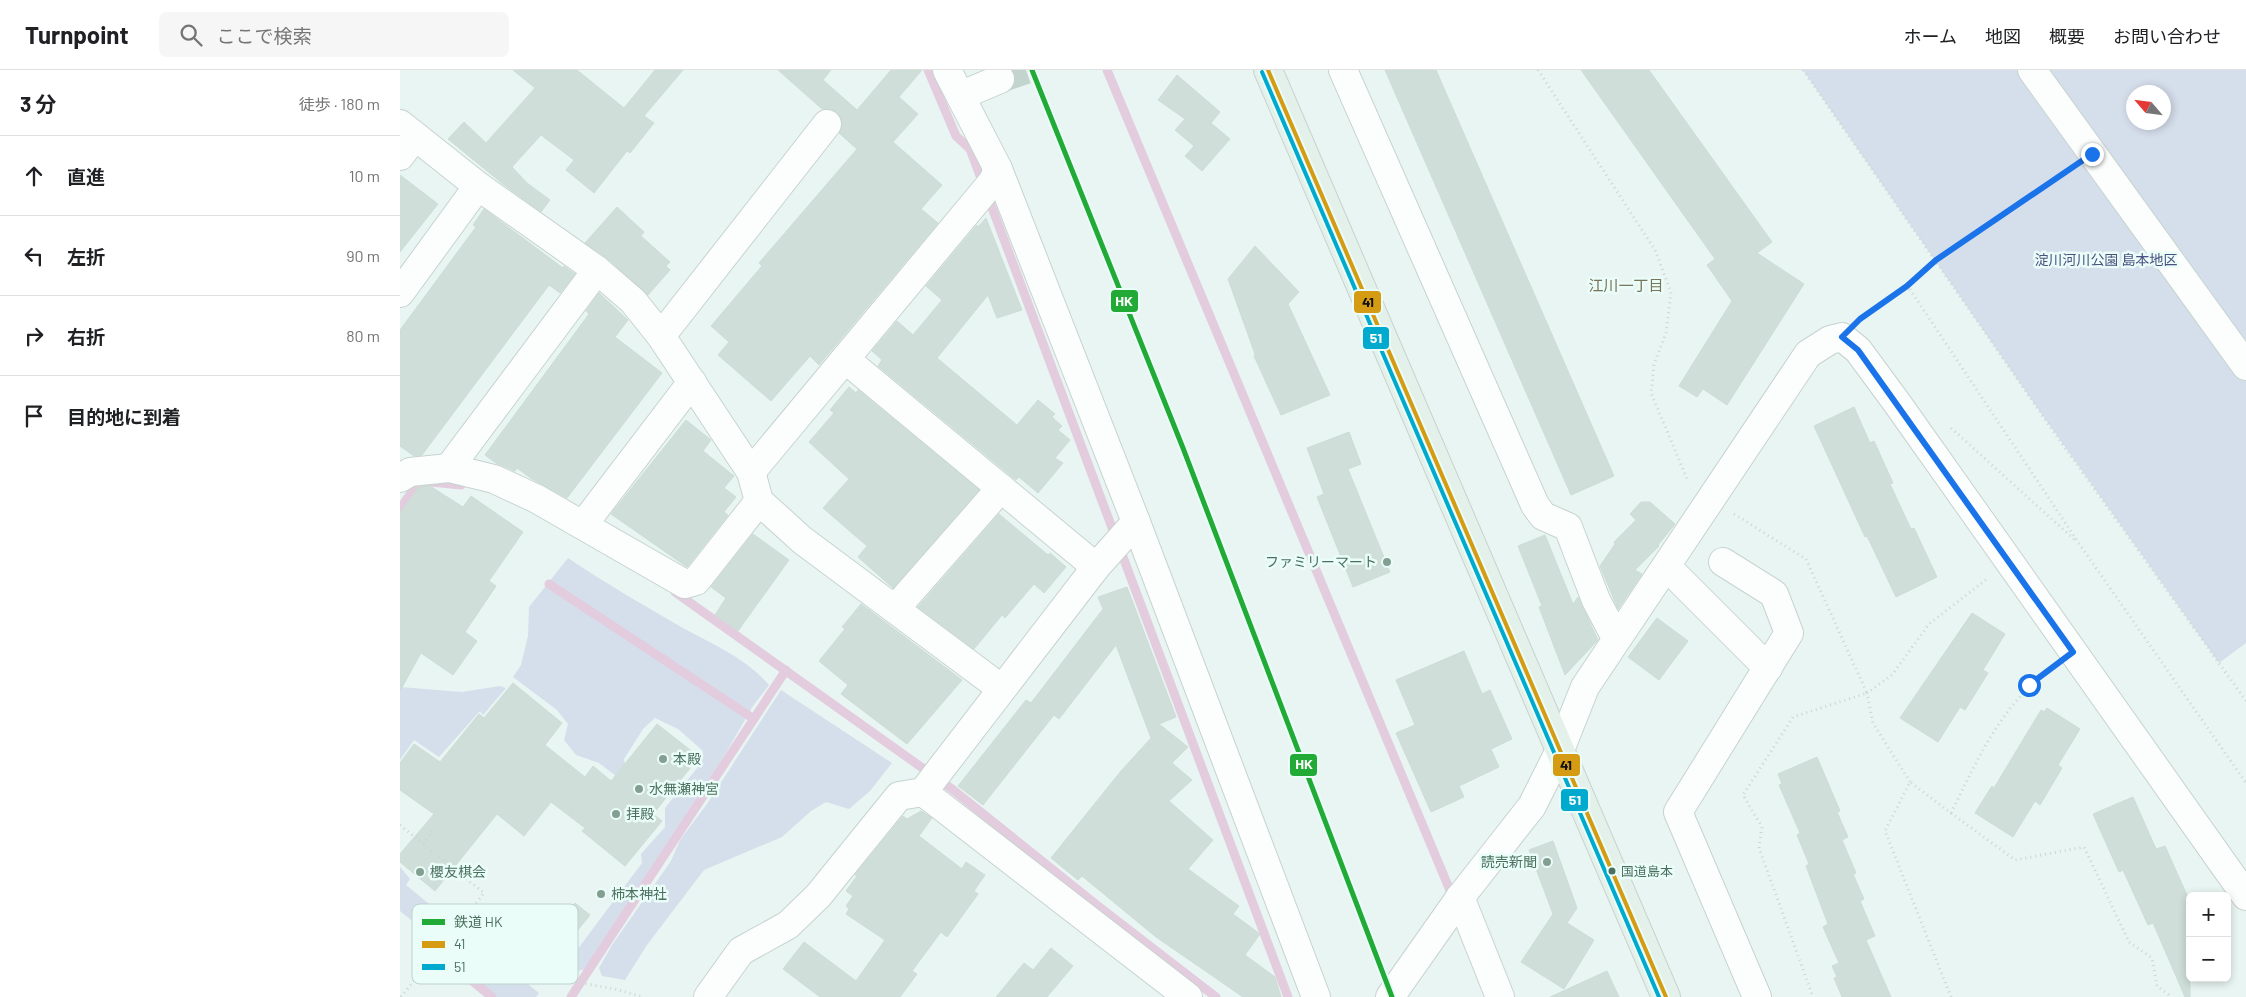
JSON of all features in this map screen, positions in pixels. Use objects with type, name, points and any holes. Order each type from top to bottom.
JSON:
[{"type":"highway","points":[[1268,70],[1666,997]]},
{"type":"street","points":[[947,70],[962,95],[989,183],[1117,544],[1316,997]]},
{"type":"street","points":[[1343,70],[1535,505],[1543,516],[1568,528],[1596,600],[1616,638]]},
{"type":"street","points":[[2032,70],[2246,366]]},
{"type":"street","points":[[962,95],[1000,79]]},
{"type":"street","points":[[662,336],[827,124]]},
{"type":"street","points":[[405,138],[478,186],[597,270],[633,301],[662,336],[751,472],[759,501],[802,540],[1002,689]]},
{"type":"street","points":[[751,472],[989,183]]},
{"type":"street","points":[[400,293],[478,186]]},
{"type":"street","points":[[449,468],[597,270]]},
{"type":"street","points":[[1390,997],[1456,903],[1532,806],[1560,750],[1585,687],[1616,638],[1667,567],[1808,354],[1830,340],[1842,337],[1858,350],[2246,896]]},
{"type":"street","points":[[845,358],[1001,488],[1117,544]]},
{"type":"street","points":[[583,526],[692,382]]},
{"type":"street","points":[[400,478],[410,472],[449,468],[494,479],[537,499],[685,584],[696,581],[759,501]]},
{"type":"street","points":[[895,610],[1001,488]]},
{"type":"street","points":[[708,997],[741,951],[788,925],[818,896],[899,796],[923,792],[1117,544]]},
{"type":"street","points":[[1723,562],[1774,594],[1789,633],[1678,812],[1757,997]]},
{"type":"street","points":[[1667,567],[1768,668]]},
{"type":"street","points":[[923,792],[1188,997]]},
{"type":"street","points":[[1456,903],[1500,997]]},
{"type":"path","points":[[1538,70],[1655,250],[1671,292],[1666,333],[1654,364],[1651,393],[1689,482],[1710,500],[1806,559],[1867,694],[1873,723],[1910,782],[2015,860],[2084,847],[2129,942],[2152,958],[2157,986],[2172,997]]},
{"type":"path","points":[[1802,70],[1936,260],[2060,441],[2246,701]]},
{"type":"path","points":[[1842,337],[1860,319],[1907,286],[1936,260],[2092,154]]},
{"type":"path","points":[[1907,286],[2080,545],[2246,783]]},
{"type":"path","points":[[1949,426],[2080,545]]},
{"type":"path","points":[[1813,997],[1759,848],[1762,828],[1743,795],[1793,717],[1867,694],[1892,675],[1929,624],[2010,562]]},
{"type":"path","points":[[1951,813],[1987,739],[2029,685],[2073,652]]},
{"type":"path","points":[[1910,782],[1885,831],[1951,997]]},
{"type":"path","points":[[400,825],[484,893],[476,904]]},
{"type":"path","points":[[423,844],[434,830]]},
{"type":"path","points":[[578,982],[643,997]]},
{"type":"path","points":[[401,997],[412,983]]},
{"type":"green space","name":"淀川河川公園 島本地区","points":[[1803,70],[2246,70],[2246,643],[2219,663],[2038,409]]},
{"type":"green space","points":[[568,558],[640,603],[729,653],[760,675],[769,685],[753,706],[724,756],[585,969],[578,971],[578,949],[642,863],[641,854],[665,827],[665,808],[702,762],[703,751],[678,729],[655,718],[643,729],[624,759],[627,776],[616,776],[599,763],[576,755],[564,740],[568,724],[557,710],[513,677],[521,665],[528,636],[529,607]]},
{"type":"green space","points":[[500,686],[506,688],[483,715],[480,711],[439,757],[414,740],[400,760],[400,687],[462,692]]},
{"type":"green space","points":[[781,690],[892,763],[870,791],[849,809],[826,802],[811,811],[782,837],[704,870],[647,945],[625,980],[602,976],[599,968],[612,945],[671,861],[680,840],[707,804]]},
{"type":"green space","points":[[400,867],[410,879],[406,885],[429,904],[412,904],[412,921],[400,911]]},
{"type":"green space","points":[[482,984],[528,984],[539,993],[536,997],[497,997]]},
{"type":"building","points":[[513,70],[577,70],[624,108],[655,70],[683,70],[644,116],[654,123],[630,153],[627,151],[594,193],[566,170],[574,160],[541,135],[512,167],[527,183],[550,200],[541,212],[448,139],[464,122],[486,143],[535,88]]},
{"type":"building","points":[[778,70],[831,70],[823,80],[857,110],[891,70],[922,70],[899,97],[918,114],[893,142],[942,185],[921,209],[938,223],[819,365],[810,356],[771,401],[718,355],[729,342],[711,326],[762,266],[759,263],[857,149],[839,133],[842,126],[841,118],[837,112],[830,109],[822,109]]},
{"type":"building","points":[[1385,70],[1436,70],[1614,476],[1571,495]]},
{"type":"building","points":[[1581,70],[1649,70],[1772,242],[1757,253],[1804,284],[1727,405],[1703,389],[1697,397],[1679,386],[1732,301],[1707,265],[1715,259]]},
{"type":"building","points":[[1177,75],[1220,112],[1211,123],[1230,139],[1202,171],[1185,156],[1194,146],[1175,130],[1185,119],[1158,100]]},
{"type":"building","points":[[400,175],[438,204],[400,252]]},
{"type":"building","points":[[617,207],[644,232],[641,236],[670,262],[666,266],[670,270],[648,295],[607,258],[585,243]]},
{"type":"building","points":[[484,209],[563,268],[564,266],[575,274],[560,293],[549,285],[422,455],[414,456],[400,446],[400,330],[476,227],[473,225]]},
{"type":"building","points":[[986,218],[1022,310],[997,318],[988,295],[937,358],[1017,425],[1038,400],[1055,414],[1052,417],[1062,426],[1058,430],[1070,440],[1055,458],[1063,463],[1038,493],[1019,477],[1016,480],[878,366],[882,360],[872,351],[897,321],[913,335],[942,300],[926,286],[977,225],[978,227]]},
{"type":"building","points":[[1255,246],[1299,292],[1288,304],[1330,395],[1281,415],[1254,356],[1255,354],[1228,279]]},
{"type":"building","points":[[599,293],[628,320],[615,337],[662,373],[567,498],[532,479],[517,468],[515,471],[496,463],[485,455],[589,314],[586,311]]},
{"type":"building","points":[[849,387],[856,393],[858,390],[979,490],[893,588],[858,557],[867,546],[823,508],[849,479],[809,442],[834,413],[830,410]]},
{"type":"building","points":[[1854,407],[1870,443],[1874,441],[1893,483],[1890,484],[1911,529],[1914,528],[1937,577],[1896,597],[1867,536],[1865,537],[1814,426]]},
{"type":"building","points":[[686,420],[711,440],[703,451],[734,476],[724,488],[736,497],[724,512],[728,515],[687,567],[611,514]]},
{"type":"building","points":[[1349,432],[1361,464],[1348,469],[1390,572],[1353,587],[1317,497],[1324,494],[1307,448]]},
{"type":"building","points":[[430,486],[463,507],[471,496],[523,532],[489,581],[496,586],[465,632],[477,641],[453,675],[421,653],[400,691],[400,513],[419,487]]},
{"type":"building","points":[[1641,502],[1650,502],[1675,524],[1659,546],[1635,570],[1642,574],[1618,609],[1600,566],[1615,544],[1614,542],[1636,520],[1630,514]]},
{"type":"building","points":[[999,514],[1048,555],[1050,553],[1066,567],[1044,593],[1034,584],[1005,618],[1002,615],[974,649],[918,607]]},
{"type":"building","points":[[753,534],[789,560],[738,631],[715,615],[726,598],[711,587]]},
{"type":"building","points":[[1545,535],[1573,604],[1578,597],[1598,640],[1565,675],[1539,607],[1542,606],[1518,546]]},
{"type":"building","points":[[1127,587],[1176,717],[1159,724],[1188,747],[1172,763],[1192,780],[1169,801],[1213,840],[1188,869],[1239,906],[1233,914],[1260,934],[1245,955],[1275,977],[1281,997],[1243,997],[1156,937],[1082,876],[1078,880],[1051,858],[1121,771],[1151,738],[1116,645],[1059,719],[1054,715],[983,805],[958,786],[1026,700],[1031,703],[1103,609],[1098,597]]},
{"type":"building","points":[[861,604],[962,680],[907,744],[841,694],[848,685],[819,661],[845,629],[842,627]]},
{"type":"building","points":[[1972,613],[2005,634],[1983,670],[1988,673],[1965,710],[1960,707],[1938,742],[1900,718]]},
{"type":"building","points":[[1657,618],[1688,641],[1659,680],[1628,657]]},
{"type":"building","points":[[1464,651],[1482,694],[1490,690],[1512,739],[1491,749],[1499,767],[1459,786],[1464,797],[1431,812],[1396,733],[1415,725],[1396,680]]},
{"type":"building","points":[[513,683],[562,723],[545,745],[585,777],[593,766],[611,781],[657,724],[699,757],[653,814],[662,821],[625,866],[582,831],[585,828],[551,802],[524,836],[497,814],[435,891],[400,862],[400,854],[434,814],[400,790],[400,763],[414,744],[440,762],[479,714],[484,718]]},
{"type":"building","points":[[2047,708],[2080,729],[2058,765],[2062,768],[2040,805],[2035,801],[2013,837],[1975,813],[1992,786],[1994,788],[2041,710],[2044,712]]},
{"type":"building","points":[[1817,757],[1840,811],[1837,812],[1848,837],[1842,840],[1856,873],[1853,874],[1864,899],[1860,901],[1875,936],[1866,940],[1891,997],[1842,997],[1834,978],[1837,977],[1832,966],[1839,963],[1823,927],[1828,924],[1806,866],[1809,864],[1797,835],[1800,833],[1779,785],[1782,784],[1778,774]]},
{"type":"building","points":[[2133,797],[2156,849],[2165,846],[2186,893],[2186,982],[2190,982],[2190,997],[2185,997],[2153,923],[2148,925],[2123,870],[2119,872],[2093,814]]},
{"type":"building","points":[[921,811],[932,818],[919,836],[962,869],[966,862],[985,875],[974,891],[978,894],[947,937],[941,932],[912,971],[917,974],[900,997],[820,997],[783,969],[804,942],[856,981],[885,940],[846,914],[849,909],[846,906],[853,896],[846,891],[857,876],[855,875],[903,816],[907,819]]},
{"type":"building","points":[[1553,841],[1577,908],[1567,923],[1594,940],[1564,989],[1521,962],[1553,914],[1529,850]]},
{"type":"building","points":[[578,905],[590,915],[578,930]]},
{"type":"building","points":[[1051,948],[1073,966],[1047,997],[996,997],[1024,963],[1033,970]]},
{"type":"building","points":[[1607,971],[1619,997],[1550,997]]},
{"type":"waterway","points":[[928,70],[956,136],[970,149],[1288,997]]},
{"type":"waterway","points":[[1107,70],[1454,900]]},
{"type":"waterway","points":[[400,509],[417,484],[431,482],[461,485]]},
{"type":"waterway","points":[[549,584],[754,719]]},
{"type":"waterway","points":[[675,592],[952,789],[1098,906],[1216,997]]},
{"type":"waterway","points":[[571,997],[786,670]]},
{"type":"waterway","points":[[476,984],[492,997]]},
{"type":"tunnel","points":[[1000,79],[1026,70]]},
{"type":"rail line","name":"HK","points":[[1032,70],[1183,448],[1392,997]]},
{"type":"transit line","name":"41","points":[[1268,70],[1666,997]]},
{"type":"transit line","name":"51","points":[[1262,72],[1659,997]]},
{"type":"place","name":"ファミリーマート","points":[[1387,562]]},
{"type":"place","name":"本殿","points":[[663,759]]},
{"type":"place","name":"水無瀬神宮","points":[[639,789]]},
{"type":"place","name":"拝殿","points":[[616,814]]},
{"type":"place","name":"読売新聞","points":[[1547,862]]},
{"type":"place","name":"国道島本","points":[[1612,871]]},
{"type":"place","name":"櫻友棋会","points":[[420,872]]},
{"type":"place","name":"柿本神社","points":[[601,894]]},
{"type":"district","name":"江川一丁目","points":[[1626,286]]},
{"type":"route","points":[[2029,685],[2073,652],[1897,403],[1858,350],[1842,337],[1860,319],[1907,286],[1936,260],[2092,154]]}]
